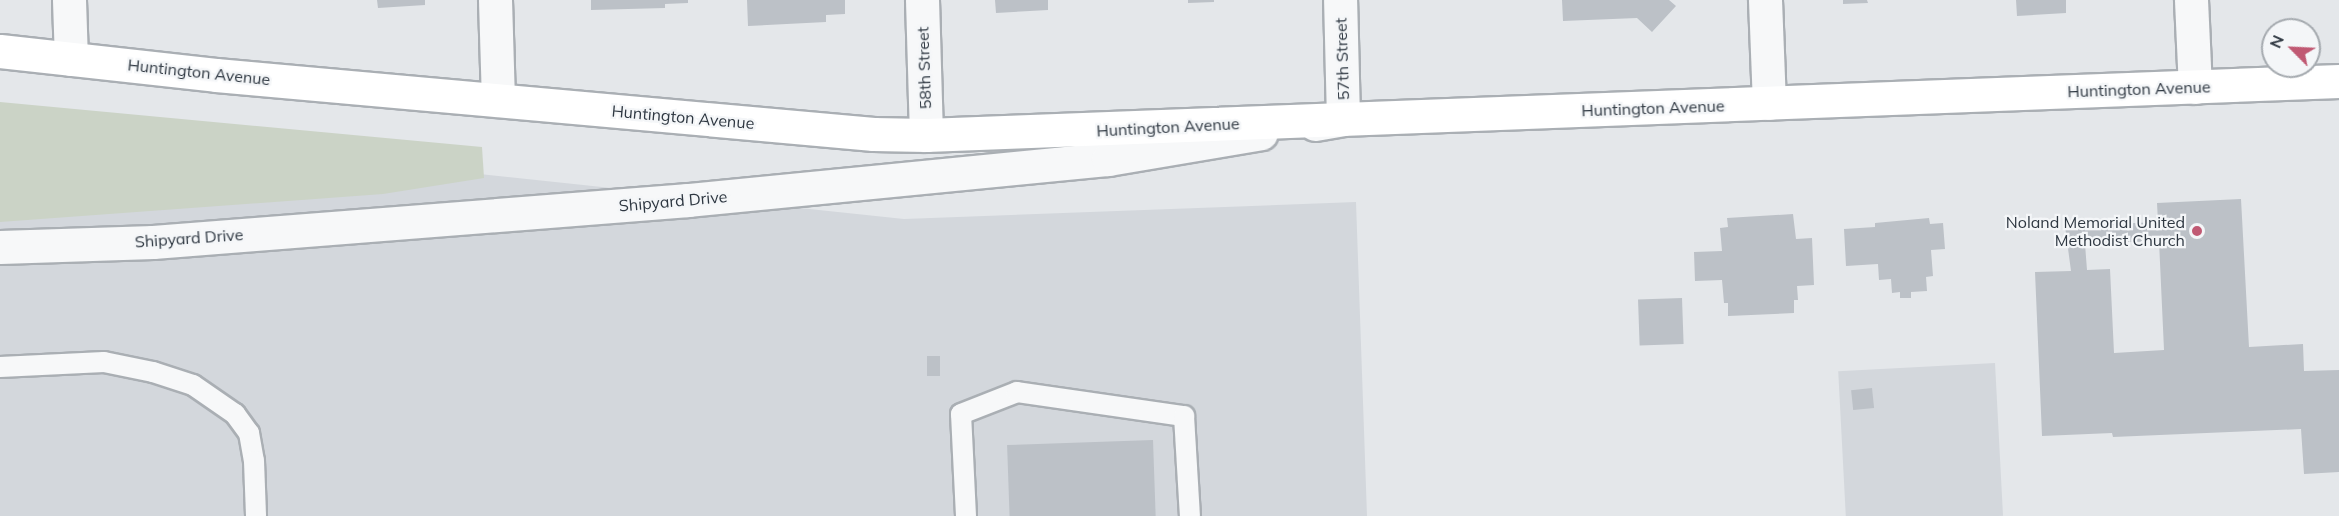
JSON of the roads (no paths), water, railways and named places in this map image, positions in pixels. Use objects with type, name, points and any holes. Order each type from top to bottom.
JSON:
[{"type":"main road","name":"Huntington Avenue","points":[[0,51],[216,75],[873,134],[926,135],[2339,81]]},
{"type":"street","points":[[69,0],[71,59]]},
{"type":"street","points":[[495,0],[498,100]]},
{"type":"street","name":"58th Street","points":[[921,0],[926,135]]},
{"type":"street","name":"57th Street","points":[[1340,0],[1343,119]]},
{"type":"street","points":[[1765,0],[1769,103]]},
{"type":"street","points":[[2191,0],[2195,87]]},
{"type":"street","name":"Shipyard Drive","points":[[0,247],[153,242],[688,200],[1108,159],[1343,119]]},
{"type":"lane","points":[[0,367],[104,362],[153,372],[193,385],[236,414],[249,433],[254,461],[256,516]]},
{"type":"lane","points":[[966,516],[961,414],[1017,392],[1184,416],[1190,516]]},
{"type":"place","name":"Noland Memorial United Methodist Church","points":[[2197,231]]}]
